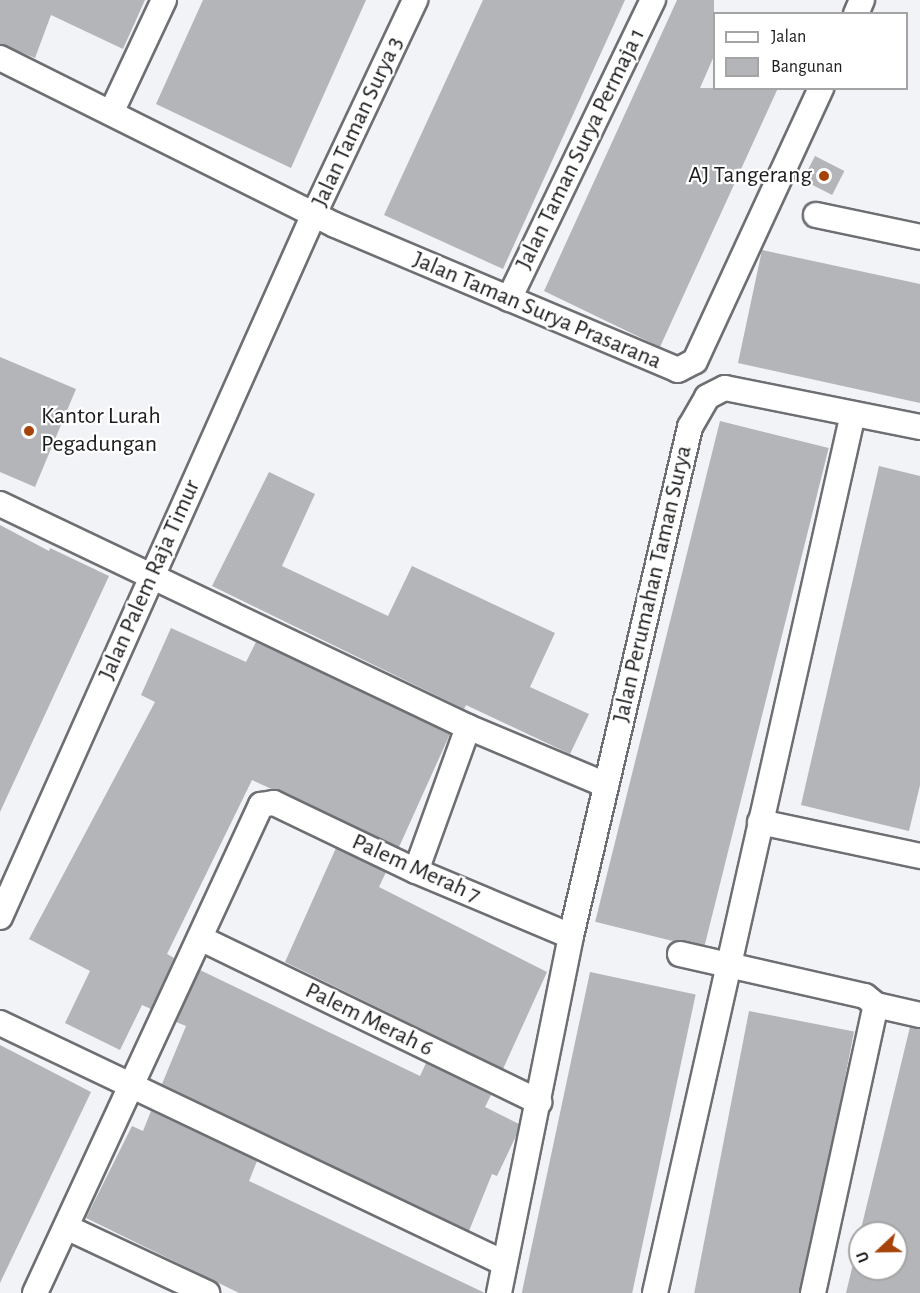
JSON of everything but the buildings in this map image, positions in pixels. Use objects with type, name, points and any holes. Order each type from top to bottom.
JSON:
[{"type":"street","points":[[111,113],[164,0]]},
{"type":"street","name":"Jalan Taman Surya 3","points":[[303,244],[325,219],[415,0]]},
{"type":"street","name":"Jalan Taman Surya Permaja 1","points":[[509,299],[653,0]]},
{"type":"street","name":"Jalan Taman Surya Prasarana","points":[[0,58],[325,219],[662,367],[678,370],[695,361],[820,90]]},
{"type":"street","points":[[816,215],[920,237]]},
{"type":"street","name":"Jalan Palem Raja Timur","points":[[0,917],[151,576],[303,244]]},
{"type":"street","name":"Jalan Perumahan Taman Surya","points":[[499,1293],[573,929],[690,427],[707,397],[725,388],[920,427]]},
{"type":"street","points":[[655,1293],[727,964],[853,414]]},
{"type":"street","points":[[0,504],[468,727],[606,785]]},
{"type":"street","points":[[416,871],[468,727]]},
{"type":"street","name":"Palem Merah 7","points":[[200,938],[261,805],[274,803],[416,871],[573,929]]},
{"type":"street","points":[[760,822],[919,853]]},
{"type":"street","points":[[35,1293],[200,938]]},
{"type":"street","name":"Palem Merah 6","points":[[200,938],[539,1102]]},
{"type":"street","points":[[680,954],[865,996],[876,1005],[920,1015]]},
{"type":"street","points":[[813,1293],[876,1005]]},
{"type":"street","points":[[0,1023],[37,1038],[129,1087],[504,1263]]},
{"type":"street","points":[[66,1227],[207,1293]]},
{"type":"place","name":"AJ Tangerang","points":[[824,176]]},
{"type":"place","name":"Kantor Lurah Pegadungan","points":[[29,431]]}]
